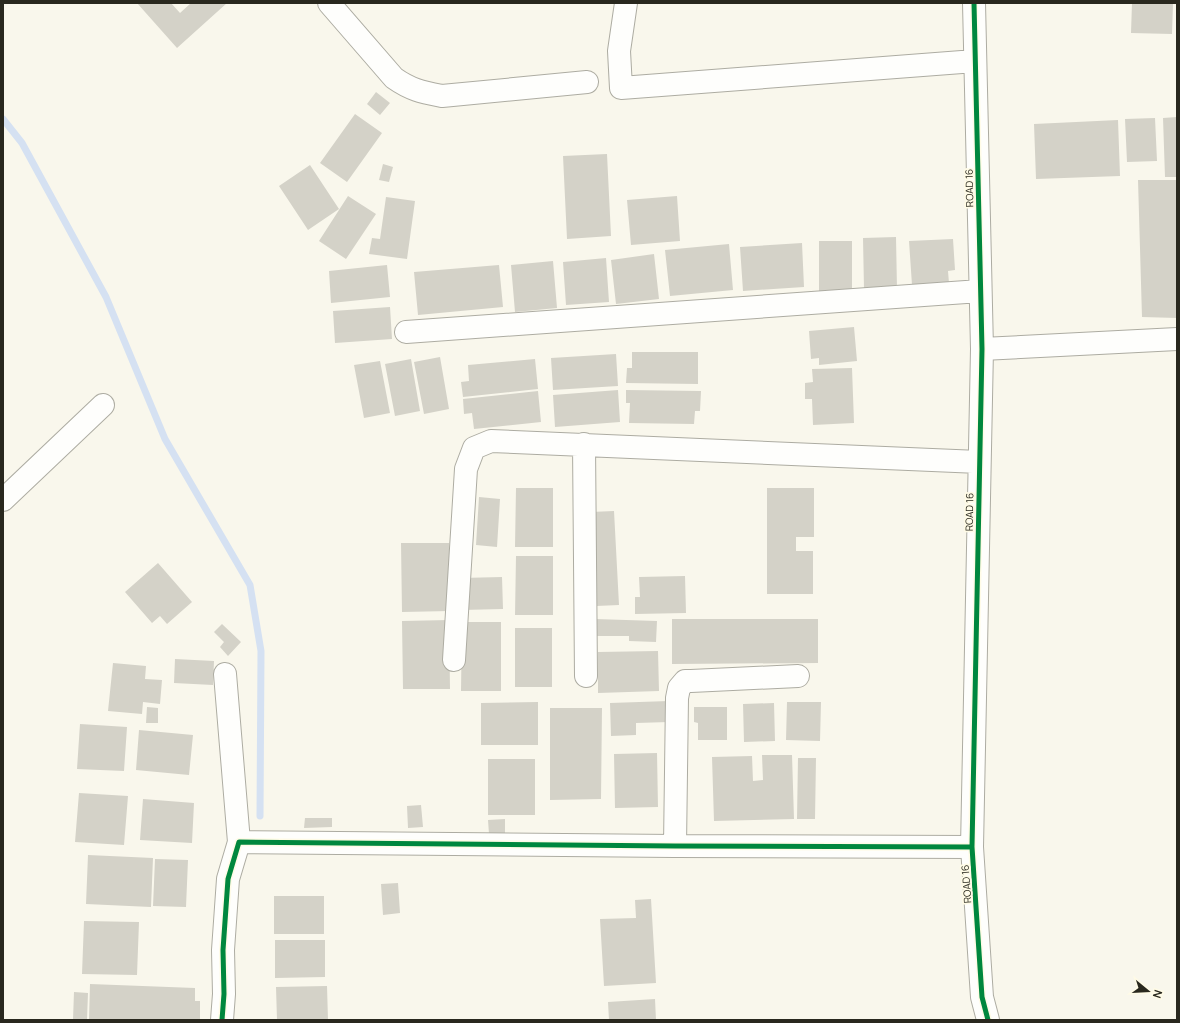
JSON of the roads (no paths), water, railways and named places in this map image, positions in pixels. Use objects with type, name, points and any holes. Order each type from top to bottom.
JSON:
[{"type":"street","points":[[329,3],[394,78],[407,87],[423,92],[442,96],[587,82]]},
{"type":"street","points":[[626,3],[619,51],[620,88],[975,60]]},
{"type":"street","name":"ROAD 16","points":[[974,3],[982,349],[972,847],[982,997],[988,1020]]},
{"type":"street","points":[[406,332],[980,291]]},
{"type":"street","points":[[982,349],[1177,339]]},
{"type":"street","points":[[3,500],[103,405]]},
{"type":"street","points":[[454,660],[466,469],[474,448],[491,441],[979,462]]},
{"type":"street","points":[[584,444],[586,676]]},
{"type":"street","points":[[222,1020],[224,994],[223,950],[228,879],[239,842],[225,674]]},
{"type":"street","points":[[675,846],[677,698],[679,688],[685,681],[691,680],[798,676]]},
{"type":"street","points":[[239,842],[972,847]]},
{"type":"waterway","points":[[3,119],[22,143],[106,297],[165,439],[250,585],[261,651],[260,816]]}]
